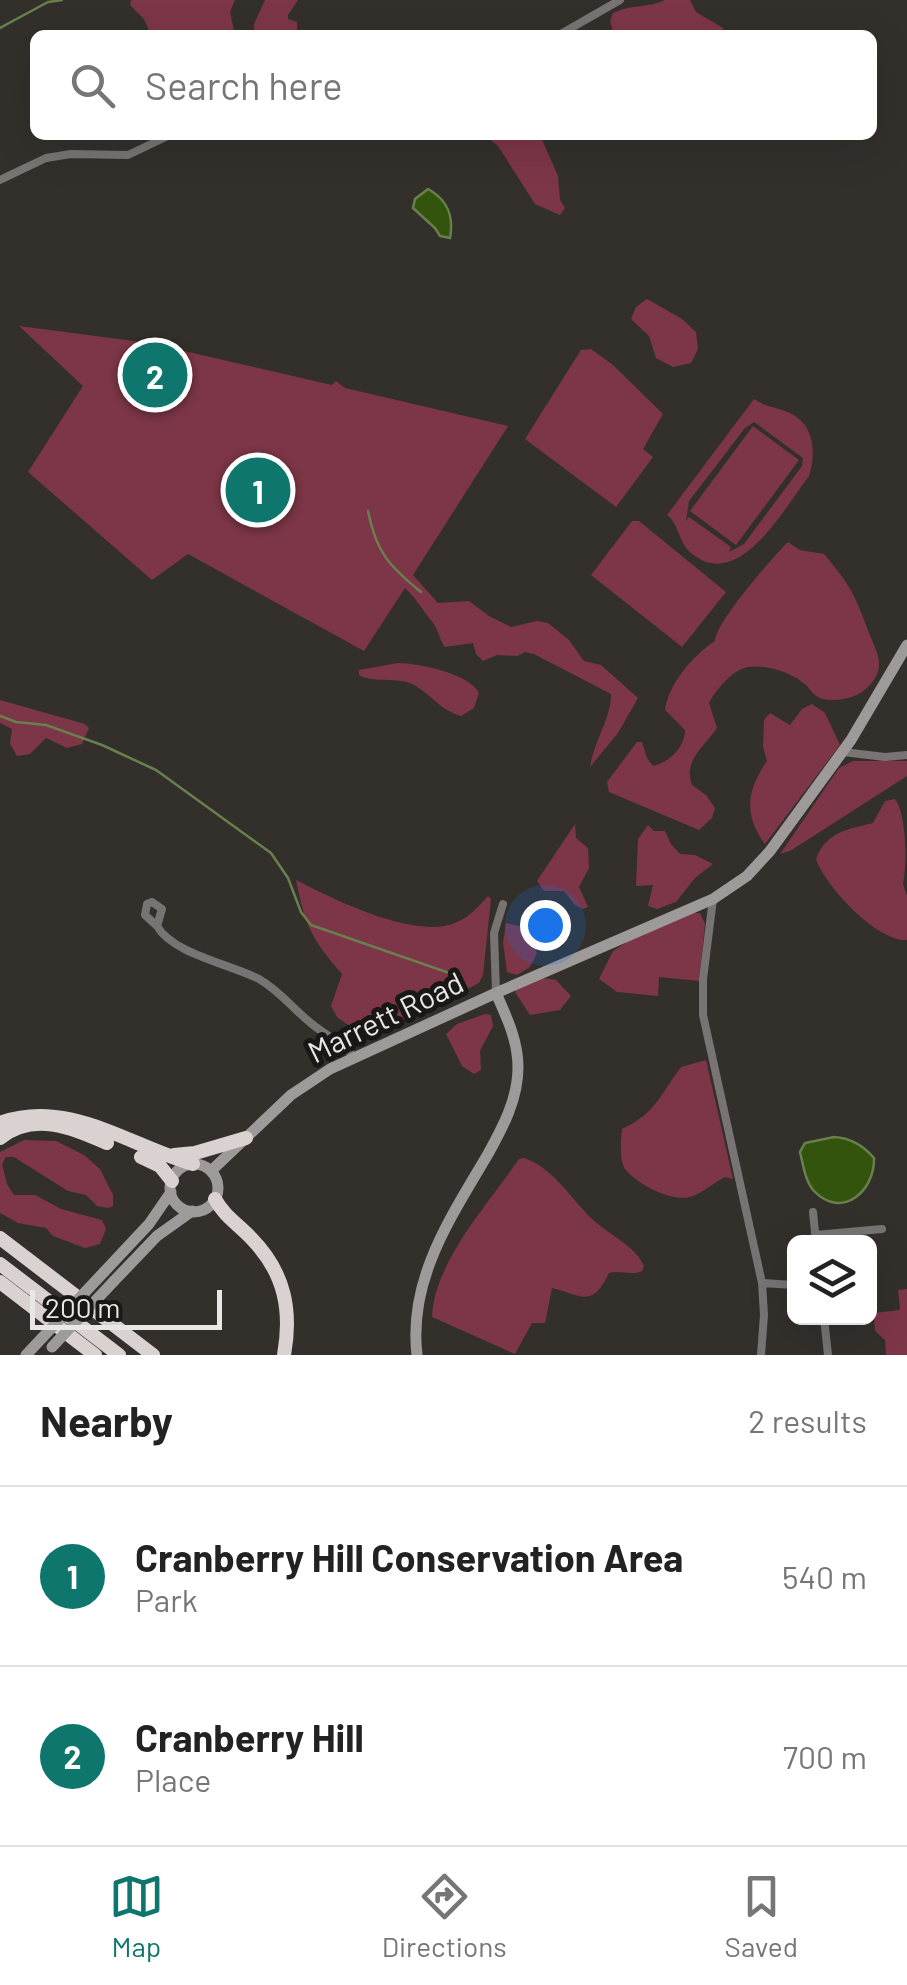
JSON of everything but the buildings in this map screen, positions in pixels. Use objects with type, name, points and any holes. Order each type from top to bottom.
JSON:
[{"type":"highway","points":[[0,1123],[27,1115],[60,1116],[194,1164]]},
{"type":"highway","points":[[0,1138],[26,1125],[66,1127],[154,1162],[166,1172],[172,1187]]},
{"type":"highway","points":[[156,1153],[189,1154],[246,1138]]},
{"type":"highway","points":[[215,1199],[262,1251],[282,1290],[289,1316],[284,1355]]},
{"type":"highway","points":[[0,1225],[36,1266]]},
{"type":"highway","points":[[0,1238],[153,1355]]},
{"type":"highway","points":[[0,1264],[119,1355]]},
{"type":"highway","points":[[0,1282],[95,1355]]},
{"type":"main road","name":"Marrett Road","points":[[210,1171],[291,1095],[354,1058],[713,898],[747,876],[843,752],[907,645]]},
{"type":"main road","points":[[417,1355],[415,1319],[425,1272],[505,1121],[516,1086],[517,1054],[496,992]]},
{"type":"main road","points":[[26,1355],[46,1346],[109,1276],[149,1224],[181,1169],[194,1164],[210,1171],[217,1182],[215,1199],[156,1236],[109,1276]]},
{"type":"main road","points":[[172,1187],[178,1206],[192,1212]]},
{"type":"street","points":[[568,30],[620,0]]},
{"type":"street","points":[[0,180],[46,158],[72,154],[128,156],[160,140]]},
{"type":"street","points":[[851,740],[864,753]]},
{"type":"street","points":[[843,752],[885,757],[907,755]]},
{"type":"street","points":[[713,898],[702,990],[704,1022],[762,1283],[764,1320],[760,1355]]},
{"type":"street","points":[[496,992],[494,933],[503,904]]},
{"type":"street","points":[[157,926],[189,950],[272,987],[310,1022],[336,1038],[354,1058]]},
{"type":"street","points":[[812,1212],[815,1235]]},
{"type":"street","points":[[840,1235],[882,1228]]},
{"type":"street","points":[[762,1283],[787,1285]]},
{"type":"street","points":[[825,1325],[828,1355]]},
{"type":"shaded area","points":[[131,0],[235,0],[230,12],[234,30],[149,30],[130,5]]},
{"type":"shaded area","points":[[265,0],[298,0],[288,15],[288,19],[297,22],[297,30],[254,30]]},
{"type":"shaded area","points":[[690,0],[696,12],[723,30],[613,30],[613,13]]},
{"type":"shaded area","points":[[491,140],[542,140],[558,176],[560,200],[565,208],[560,215],[535,204]]},
{"type":"shaded area","points":[[428,189],[448,209],[450,238],[440,236],[413,208],[415,199]]},
{"type":"shaded area","points":[[647,299],[696,332],[698,349],[691,363],[673,367],[656,358],[649,336],[631,319],[636,307]]},
{"type":"shaded area","points":[[19,326],[149,343],[332,385],[336,381],[345,388],[508,426],[413,575],[438,603],[469,601],[511,627],[537,621],[548,623],[569,640],[584,661],[601,665],[638,698],[618,733],[590,767],[611,694],[534,654],[497,655],[483,661],[473,643],[445,647],[435,626],[405,588],[364,651],[188,554],[152,580],[28,472],[83,386]]},
{"type":"shaded area","points":[[591,349],[663,414],[643,449],[653,457],[616,507],[525,439],[581,350]]},
{"type":"shaded area","points":[[754,399],[795,416],[807,429],[813,447],[809,476],[774,525],[744,554],[727,562],[710,563],[692,554],[667,515]],"holes":[[[754,422],[803,458],[802,466],[744,544],[729,552],[731,547],[689,517],[686,521],[689,501],[745,428]]]},
{"type":"shaded area","points":[[753,426],[799,460],[736,545],[690,511]]},
{"type":"shaded area","points":[[632,521],[639,521],[726,592],[682,647],[591,575]]},
{"type":"shaded area","points":[[788,542],[800,550],[824,554],[846,583],[878,655],[879,668],[873,681],[858,694],[828,700],[817,697],[794,677],[771,668],[748,667],[730,676],[709,703],[717,728],[690,768],[692,785],[715,808],[712,818],[699,830],[609,792],[607,782],[637,742],[642,742],[653,766],[679,748],[685,730],[665,710],[676,681],[690,662],[715,641],[734,606]]},
{"type":"shaded area","points":[[398,663],[430,667],[466,680],[479,693],[474,708],[461,716],[414,685],[359,675],[359,670]]},
{"type":"shaded area","points":[[0,700],[89,728],[82,744],[67,748],[46,738],[30,754],[17,756],[10,744],[12,729],[0,723]]},
{"type":"shaded area","points":[[812,704],[825,713],[840,745],[765,844],[753,822],[750,802],[755,782],[767,761],[764,720],[770,713],[790,725],[802,709]]},
{"type":"shaded area","points":[[853,761],[907,761],[907,776],[780,854],[839,768]]},
{"type":"shaded area","points":[[895,799],[905,840],[907,940],[881,932],[867,922],[841,897],[816,859],[832,837],[873,823],[885,801]]},
{"type":"shaded area","points":[[575,824],[576,838],[588,848],[589,868],[579,887],[588,907],[583,909],[564,891],[544,891],[537,881]]},
{"type":"shaded area","points":[[648,825],[654,831],[665,831],[680,854],[695,855],[713,864],[695,878],[676,902],[657,909],[648,906],[653,885],[636,886],[638,839]]},
{"type":"shaded area","points":[[296,880],[368,913],[427,927],[457,922],[488,896],[491,899],[479,983],[367,1039],[337,1017],[331,1006],[342,974],[311,931]]},
{"type":"shaded area","points":[[700,913],[705,924],[699,981],[659,977],[658,996],[617,992],[599,979],[613,951],[635,937]]},
{"type":"shaded area","points":[[506,923],[528,928],[537,953],[530,967],[517,975],[507,972],[503,943]]},
{"type":"shaded area","points":[[543,978],[556,980],[571,996],[560,1010],[530,1015],[516,988]]},
{"type":"shaded area","points":[[491,1015],[493,1026],[480,1051],[481,1070],[474,1074],[462,1066],[446,1034],[457,1024]]},
{"type":"shaded area","points":[[706,1060],[733,1179],[725,1177],[690,1197],[674,1197],[646,1186],[625,1169],[622,1129],[650,1110],[681,1067]]},
{"type":"shaded area","points":[[834,1137],[856,1143],[874,1158],[863,1191],[846,1202],[835,1203],[814,1191],[800,1152],[805,1143]]},
{"type":"shaded area","points":[[24,1140],[56,1141],[84,1155],[100,1169],[113,1195],[113,1206],[108,1208],[97,1206],[86,1195],[68,1191],[14,1157],[6,1157],[2,1164],[14,1195],[35,1195],[61,1209],[102,1220],[106,1229],[100,1244],[85,1248],[53,1236],[46,1228],[18,1223],[0,1213],[0,1152]]},
{"type":"shaded area","points":[[524,1158],[552,1175],[590,1217],[634,1251],[644,1266],[638,1272],[609,1273],[597,1292],[585,1297],[552,1288],[545,1323],[532,1323],[515,1354],[432,1317],[435,1296],[452,1254],[519,1159]]},
{"type":"shaded area","points":[[907,1289],[907,1355],[886,1355],[885,1340],[875,1331],[875,1325],[877,1313],[900,1310],[898,1290]]},
{"type":"waterway","points":[[0,28],[48,2],[62,0]]},
{"type":"waterway","points":[[368,511],[386,557],[421,592]]},
{"type":"waterway","points":[[0,716],[46,725],[156,770],[271,853],[311,925],[455,975]]},
{"type":"place","name":"Cranberry Hill","points":[[155,375]]},
{"type":"place","name":"Cranberry Hill Conservation Area","points":[[258,490]]}]
